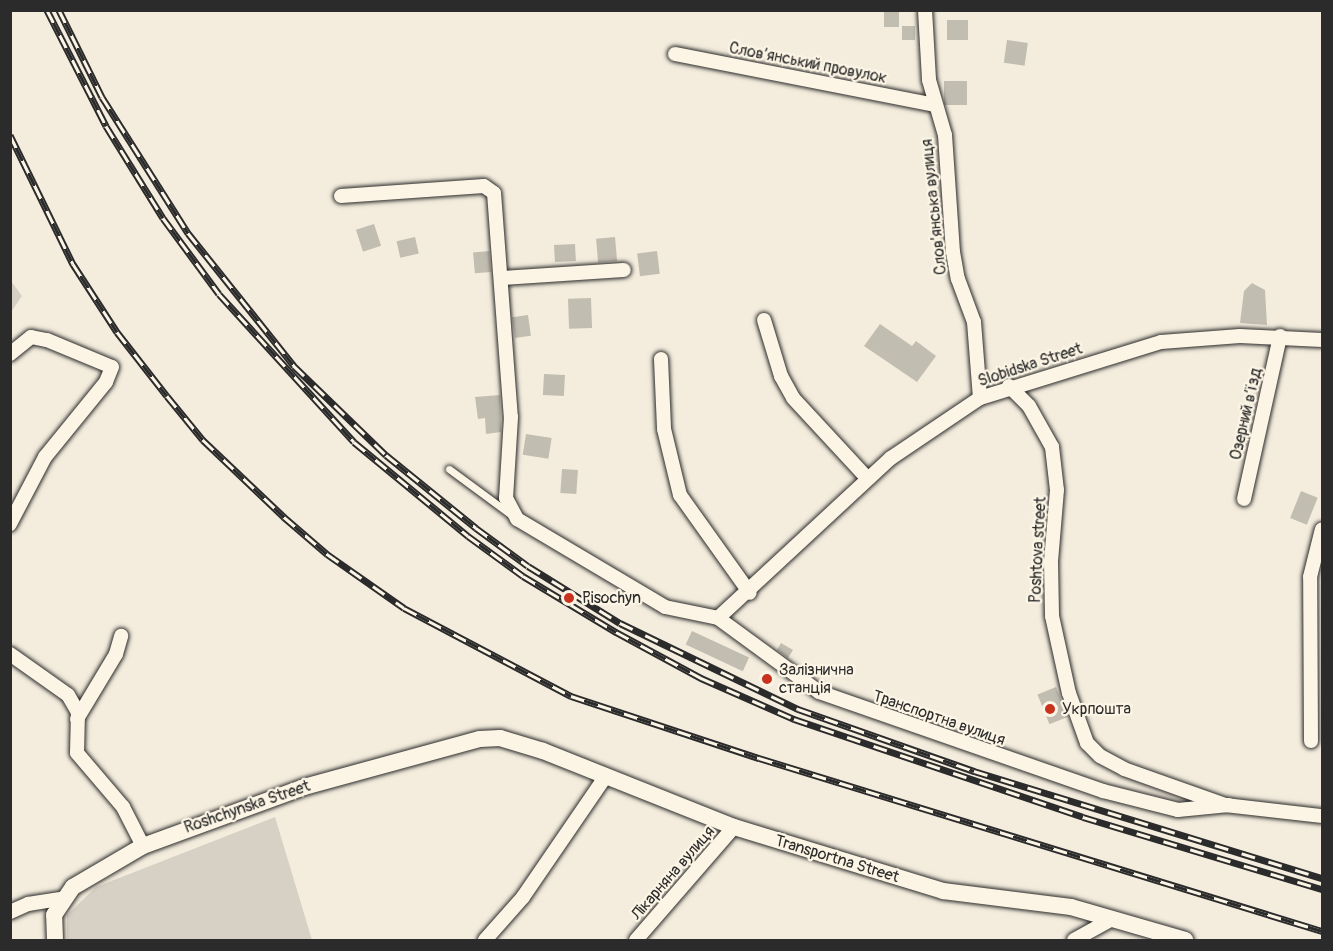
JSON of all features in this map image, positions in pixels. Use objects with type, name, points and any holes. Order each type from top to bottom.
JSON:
[{"type":"street","name":"Слов’янська вулиця","points":[[925,10],[934,105],[945,135],[953,252],[958,279],[974,322],[980,398]]},
{"type":"street","name":"Слов’янський провулок","points":[[675,54],[934,105]]},
{"type":"street","points":[[341,196],[423,188],[488,187],[496,197],[511,417],[506,498],[517,519]]},
{"type":"street","points":[[502,278],[624,270]]},
{"type":"street","points":[[764,320],[781,376],[793,398],[868,478]]},
{"type":"street","name":"Slobidska Street","points":[[718,618],[750,593],[868,478],[914,440],[980,398],[1009,386],[1161,342],[1280,336],[1323,340]]},
{"type":"street","name":"Озерний в’їзд","points":[[1244,499],[1280,336]]},
{"type":"street","points":[[10,354],[31,337],[39,338],[112,367],[106,382],[45,457],[10,524]]},
{"type":"street","points":[[661,359],[664,429],[680,495],[750,593]]},
{"type":"street","name":"Poshtova street","points":[[1009,386],[1029,406],[1052,447],[1057,490],[1051,562],[1052,616],[1078,720],[1087,743],[1100,756],[1177,790],[1229,806]]},
{"type":"street","name":"Транспортна вулиця","points":[[517,519],[666,607],[718,618],[819,692],[862,710],[1103,791],[1178,810],[1229,806],[1323,816]]},
{"type":"street","points":[[1311,741],[1310,577],[1323,529]]},
{"type":"street","points":[[77,719],[116,654],[121,636]]},
{"type":"street","points":[[10,654],[68,695],[77,719],[77,753],[123,807],[142,846]]},
{"type":"street","name":"Roshchynska Street","points":[[64,898],[73,887],[142,846],[304,787],[480,739],[500,738]]},
{"type":"street","name":"Transportna Street","points":[[500,738],[606,776],[734,828],[943,891],[1071,907],[1185,940]]},
{"type":"street","points":[[485,940],[523,897],[606,776]]},
{"type":"street","name":"Лікарняна вулиця","points":[[636,940],[734,828]]},
{"type":"street","points":[[10,912],[28,904],[64,898]]},
{"type":"street","points":[[55,940],[54,915],[64,898]]},
{"type":"street","points":[[1074,940],[1112,919]]},
{"type":"lane","points":[[450,469],[517,519]]},
{"type":"shaded area","points":[[11,281],[22,296],[11,312]]},
{"type":"shaded area","points":[[275,817],[312,940],[67,940],[67,915],[96,887]]},
{"type":"building","points":[[884,10],[899,10],[899,27],[884,27]]},
{"type":"building","points":[[947,20],[968,20],[968,40],[947,40]]},
{"type":"building","points":[[902,26],[915,26],[915,40],[902,40]]},
{"type":"building","points":[[1007,40],[1028,43],[1025,66],[1004,63]]},
{"type":"building","points":[[944,81],[967,81],[967,105],[944,105]]},
{"type":"building","points":[[374,224],[381,246],[363,252],[356,230]]},
{"type":"building","points":[[415,237],[419,254],[400,258],[396,241]]},
{"type":"building","points":[[615,237],[617,261],[598,263],[596,239]]},
{"type":"building","points":[[575,244],[576,261],[555,262],[554,245]]},
{"type":"building","points":[[489,251],[491,272],[475,273],[473,252]]},
{"type":"building","points":[[657,251],[660,274],[640,276],[637,253]]},
{"type":"building","points":[[1252,283],[1265,290],[1267,325],[1240,323],[1244,291]]},
{"type":"building","points":[[591,298],[592,328],[569,329],[568,299]]},
{"type":"building","points":[[528,315],[531,336],[515,338],[512,317]]},
{"type":"building","points":[[880,324],[912,346],[916,341],[936,356],[917,382],[864,346]]},
{"type":"building","points":[[544,374],[565,375],[564,396],[543,395]]},
{"type":"building","points":[[500,395],[501,432],[486,434],[485,418],[478,419],[475,397]]},
{"type":"building","points":[[526,434],[552,438],[548,459],[523,455]]},
{"type":"building","points":[[562,469],[578,470],[576,494],[560,493]]},
{"type":"building","points":[[1301,491],[1318,498],[1307,525],[1290,518]]},
{"type":"building","points":[[692,631],[749,658],[743,671],[686,645]]},
{"type":"building","points":[[781,643],[793,650],[788,658],[777,650]]},
{"type":"building","points":[[1056,687],[1068,717],[1049,724],[1037,694]]},
{"type":"railway","points":[[47,10],[106,126],[163,218],[219,294],[354,442],[468,536],[523,576],[616,632],[701,678],[794,719],[1083,817],[1322,889]]},
{"type":"railway","points":[[59,10],[102,97],[188,233],[294,366],[386,455],[476,528],[528,566],[620,623],[798,709],[974,771],[1322,878]]},
{"type":"railway","points":[[10,135],[73,264],[117,332],[203,440],[284,517],[327,554],[404,608],[571,696],[759,758],[1322,931]]},
{"type":"place","name":"Pisochyn","points":[[569,598]]},
{"type":"place","name":"Залізнична станція","points":[[767,679]]},
{"type":"place","name":"Укрпошта","points":[[1050,709]]}]
